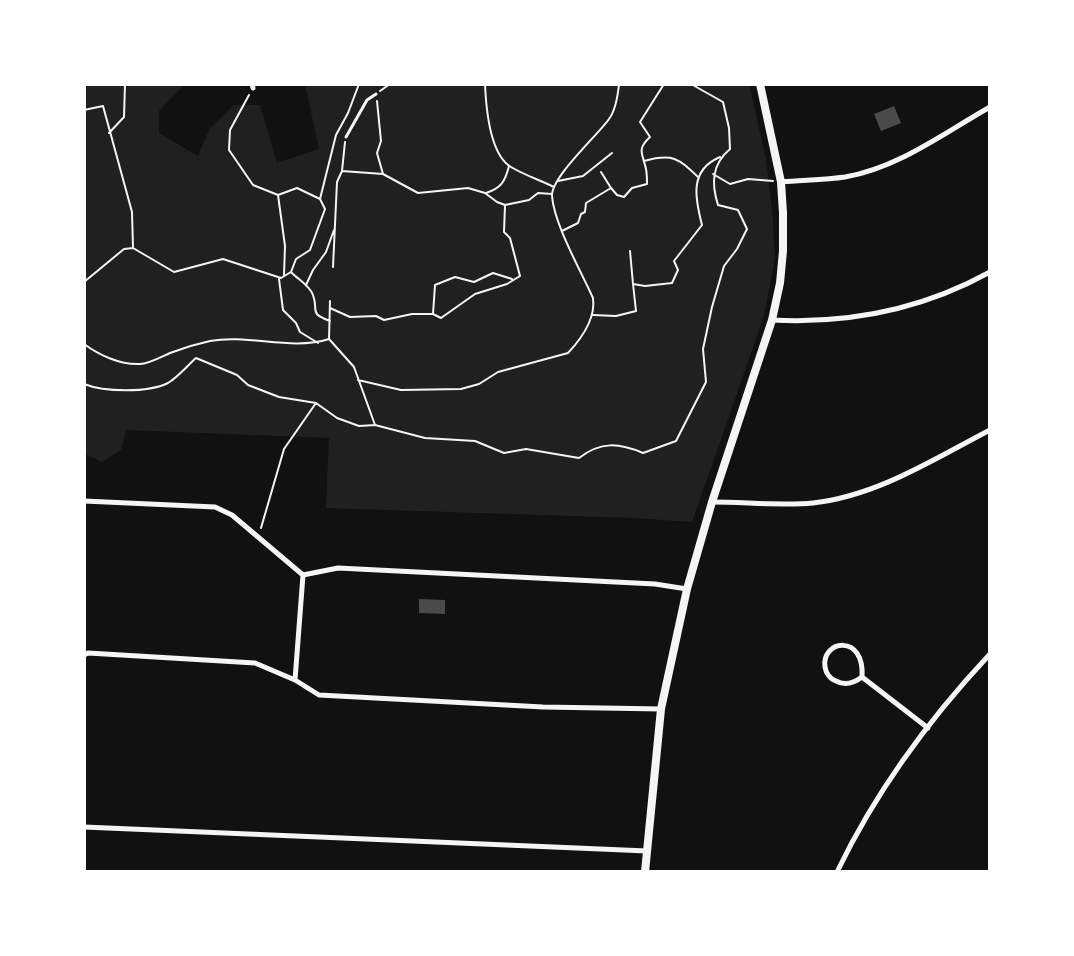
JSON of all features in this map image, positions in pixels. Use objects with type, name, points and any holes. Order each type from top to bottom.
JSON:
[{"type":"main road","points":[[645,872],[661,709],[687,589],[712,502],[772,320],[780,283],[783,251],[781,182],[760,84]]},
{"type":"street","points":[[781,182],[845,177],[885,166],[910,154],[990,106]]},
{"type":"street","points":[[772,320],[806,322],[848,319],[882,313],[922,302],[990,272]]},
{"type":"street","points":[[712,502],[812,503],[843,498],[878,487],[990,430]]},
{"type":"street","points":[[84,501],[215,507],[232,515],[303,575]]},
{"type":"street","points":[[303,575],[338,568],[643,583],[687,589]]},
{"type":"street","points":[[295,680],[303,575]]},
{"type":"street","points":[[846,645],[853,648],[860,655],[863,666],[862,677],[846,684],[834,681],[826,673],[825,662],[828,652],[846,645]]},
{"type":"street","points":[[84,655],[88,653],[255,663],[295,680],[319,695],[543,707],[661,709]]},
{"type":"street","points":[[837,872],[880,795],[928,728],[990,654]]},
{"type":"street","points":[[862,677],[928,728]]},
{"type":"street","points":[[84,827],[647,851]]},
{"type":"lane","points":[[346,137],[367,100],[376,94]]},
{"type":"path","points":[[110,133],[124,117],[125,84]]},
{"type":"path","points":[[320,199],[336,135],[349,112],[359,84]]},
{"type":"path","points":[[383,174],[376,153],[381,141],[376,94],[390,84]]},
{"type":"path","points":[[485,84],[490,126],[499,155],[509,166],[554,187]]},
{"type":"path","points":[[358,380],[401,390],[461,389],[479,384],[498,372],[568,353],[593,315],[593,298],[562,231],[552,194],[554,187],[573,160],[611,118],[619,84]]},
{"type":"path","points":[[601,172],[617,195],[624,197],[633,188],[647,184],[641,155],[643,143],[650,137],[640,122],[664,84]]},
{"type":"path","points":[[633,284],[672,283],[678,270],[674,261],[702,225],[696,202],[699,172],[708,162],[720,157],[730,149],[729,128],[723,102],[691,84]]},
{"type":"path","points":[[84,282],[124,249],[133,248],[174,272],[223,259],[279,277],[291,272],[296,260],[310,250],[325,209],[320,199],[297,188],[278,195],[253,185],[229,150],[230,130],[252,86]]},
{"type":"path","points":[[84,110],[103,106],[132,212],[133,248]]},
{"type":"path","points":[[348,120],[349,112]]},
{"type":"path","points":[[333,267],[337,182],[342,171],[346,137]]},
{"type":"path","points":[[558,181],[583,176],[612,153]]},
{"type":"path","points":[[643,161],[658,157],[679,159],[699,178]]},
{"type":"path","points":[[84,384],[127,391],[146,390],[168,382],[196,358],[237,375],[248,385],[279,397],[316,403],[337,418],[358,426],[375,425],[425,438],[474,441],[504,453],[526,450],[579,458],[592,448],[623,445],[643,453],[676,441],[706,382],[703,349],[712,307],[724,266],[737,249],[747,229],[738,210],[718,205],[713,190],[713,174],[720,157]]},
{"type":"path","points":[[485,193],[499,188],[506,179],[509,166]]},
{"type":"path","points":[[342,171],[383,174],[418,193],[468,188],[485,193],[504,205],[530,200],[538,193],[552,194]]},
{"type":"path","points":[[713,174],[730,184],[748,179],[781,182]]},
{"type":"path","points":[[562,231],[578,223],[581,214],[585,212],[586,203],[611,188]]},
{"type":"path","points":[[278,195],[285,246],[284,276]]},
{"type":"path","points":[[330,308],[350,317],[376,316],[384,320],[412,314],[433,314],[441,318],[475,294],[514,280],[520,276],[510,238],[504,232],[504,205]]},
{"type":"path","points":[[306,285],[326,252],[335,227]]},
{"type":"path","points":[[593,315],[616,316],[636,311],[630,251]]},
{"type":"path","points":[[291,272],[306,285],[313,295],[314,311],[319,317],[330,321]]},
{"type":"path","points":[[433,314],[435,285],[455,277],[474,282],[493,273],[514,280]]},
{"type":"path","points":[[279,277],[283,310],[297,323],[300,332],[318,342]]},
{"type":"path","points":[[330,301],[329,339],[354,367],[375,425]]},
{"type":"path","points":[[84,344],[94,351],[121,362],[142,364],[182,348],[211,341],[247,339],[292,343],[318,342],[329,339]]},
{"type":"path","points":[[258,537],[284,449],[316,403]]},
{"type":"shaded area","points":[[84,84],[189,84],[182,87],[159,111],[159,133],[198,156],[210,128],[234,105],[260,105],[277,163],[319,149],[305,84],[749,84],[766,159],[775,258],[764,316],[692,522],[326,508],[329,438],[126,430],[121,450],[102,462],[85,454]]},
{"type":"building","points":[[894,106],[901,123],[881,131],[874,114]]},
{"type":"building","points":[[419,599],[445,600],[445,614],[419,613]]}]
